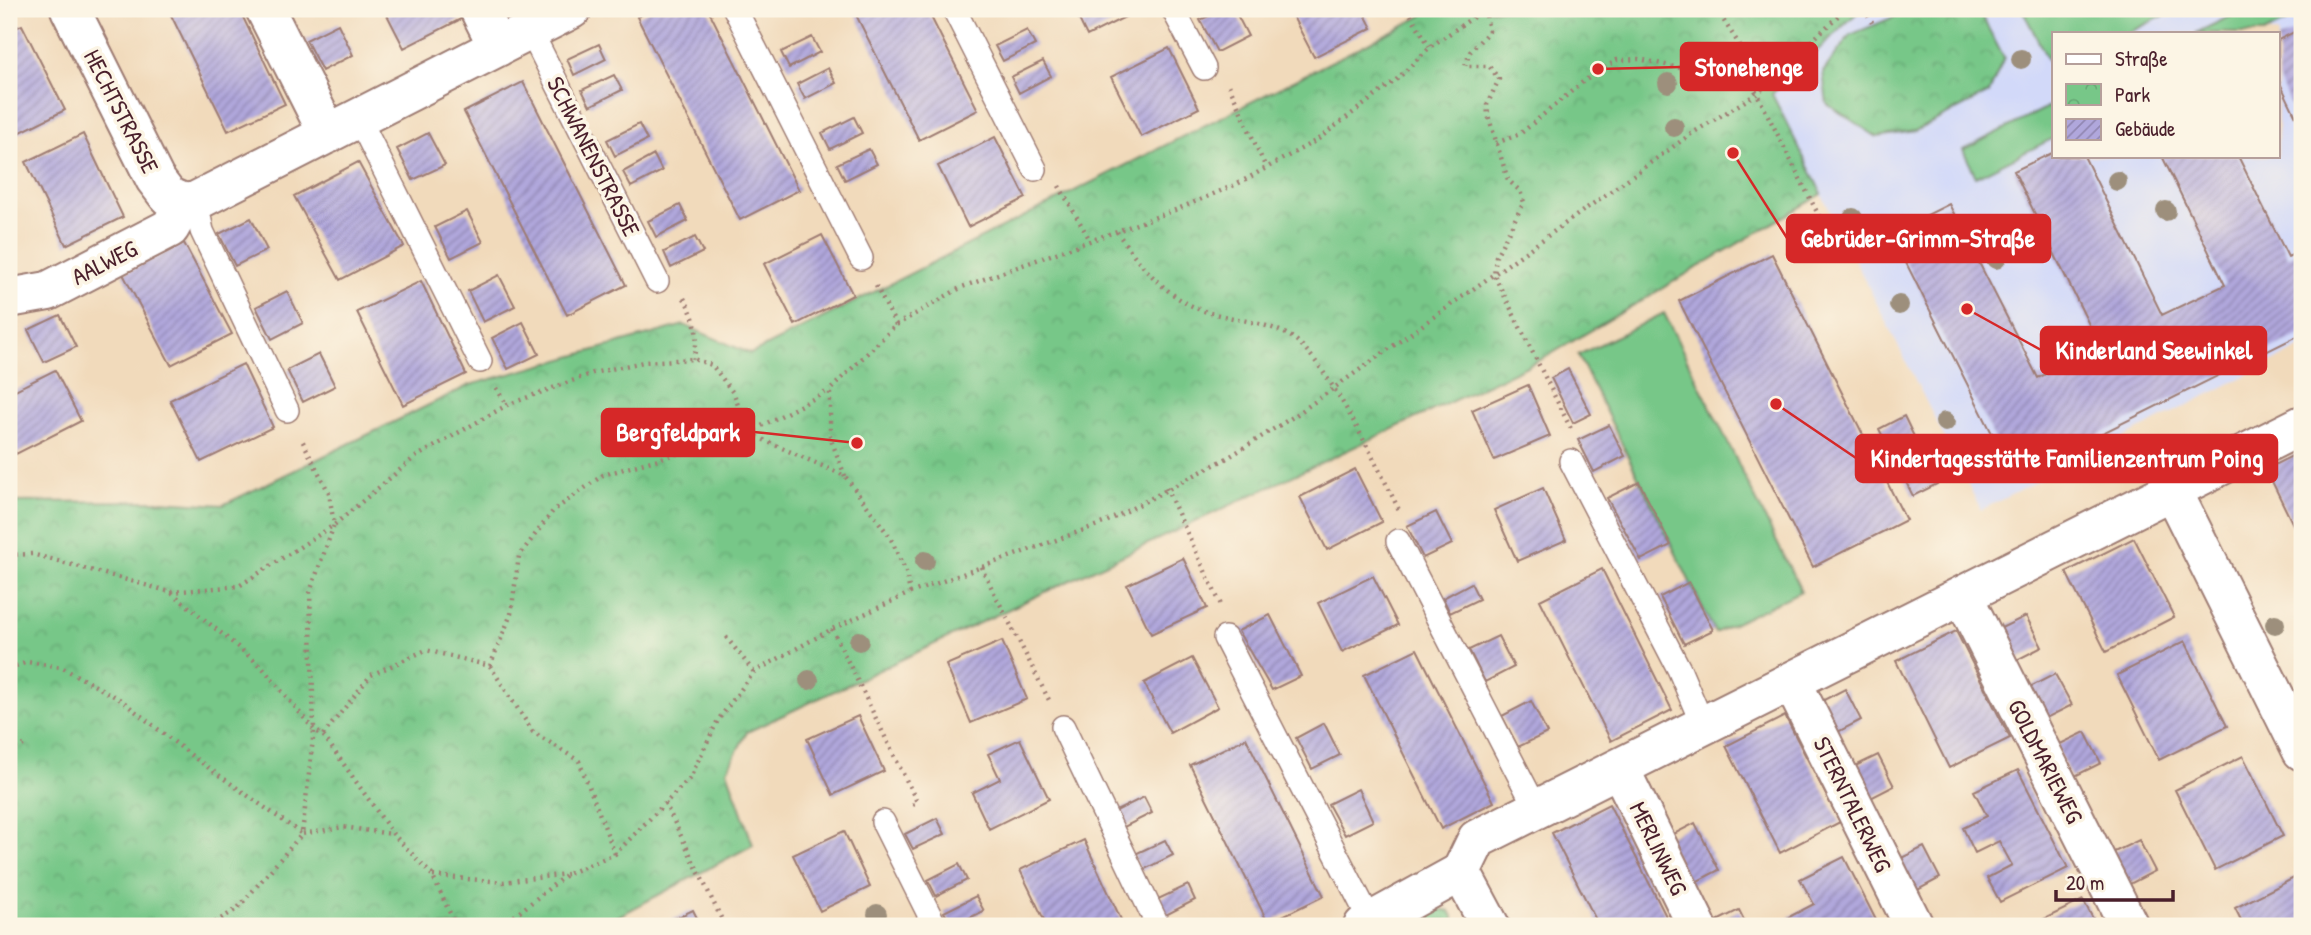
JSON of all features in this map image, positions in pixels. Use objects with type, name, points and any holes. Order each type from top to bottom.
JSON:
[{"type":"street","name":"HECHTSTRASSE","points":[[70,9],[155,179],[167,196],[190,202]]},
{"type":"street","points":[[265,9],[344,126]]},
{"type":"street","points":[[479,9],[514,39]]},
{"type":"street","points":[[190,202],[572,9]]},
{"type":"street","name":"AALWEG","points":[[9,299],[48,291],[170,228],[190,202]]},
{"type":"street","points":[[1367,924],[1461,872],[1477,839],[1538,812],[2302,425]]},
{"type":"street","points":[[2172,490],[2302,751]]},
{"type":"street","name":"GOLDMARIEWEG","points":[[1963,596],[2129,926]]},
{"type":"street","name":"STERNTALERWEG","points":[[1793,682],[1914,926]]},
{"type":"street","name":"MERLINWEG","points":[[1620,769],[1697,926]]},
{"type":"street","points":[[1461,872],[1490,926]]},
{"type":"lane","points":[[736,9],[861,258]]},
{"type":"lane","points":[[954,9],[1035,169]]},
{"type":"lane","points":[[1173,9],[1204,68]]},
{"type":"lane","name":"SCHWANENSTRASSE","points":[[514,39],[657,281]]},
{"type":"lane","points":[[344,126],[480,361]]},
{"type":"lane","points":[[190,202],[287,410]]},
{"type":"lane","points":[[1571,461],[1679,669],[1704,728]]},
{"type":"lane","points":[[1398,541],[1538,812]]},
{"type":"lane","points":[[1225,638],[1367,924]]},
{"type":"lane","points":[[1063,727],[1158,926]]},
{"type":"lane","points":[[883,822],[935,926]]},
{"type":"path","points":[[1407,9],[1430,47]]},
{"type":"path","points":[[490,666],[511,614],[519,556],[553,511],[603,475],[748,433],[830,390],[896,325],[962,287],[1117,232],[1237,184],[1317,140],[1395,81],[1430,47],[1485,9],[1489,31],[1471,52],[1465,66],[1489,66],[1499,79],[1487,105],[1508,180],[1520,191],[1524,202],[1496,256],[1494,275],[1577,443],[1571,461]]},
{"type":"path","points":[[1716,9],[1739,44],[1752,84],[1819,216]]},
{"type":"path","points":[[502,926],[567,874],[615,853],[690,778],[718,720],[754,671],[832,629],[910,593],[1107,522],[1166,488],[1230,457],[1296,415],[1691,134],[1758,93],[1845,9]]},
{"type":"path","points":[[1866,9],[1872,23]]},
{"type":"path","points":[[1496,143],[1520,134],[1584,80],[1617,60],[1639,59],[1752,84]]},
{"type":"path","points":[[1204,68],[1229,86],[1266,168]]},
{"type":"path","points":[[1035,169],[1053,176],[1090,240]]},
{"type":"path","points":[[1117,232],[1151,276],[1177,296],[1203,311],[1265,326],[1294,339],[1333,387],[1399,510],[1398,541]]},
{"type":"path","points":[[861,258],[896,325]]},
{"type":"path","points":[[657,281],[677,286],[695,316],[698,343],[693,359]]},
{"type":"path","points":[[9,555],[32,554],[171,592],[239,586],[334,525],[414,458],[507,405],[593,373],[643,362],[693,359],[712,365],[734,394],[748,433],[845,476]]},
{"type":"path","points":[[830,390],[830,437],[845,476],[890,537],[906,572],[910,593]]},
{"type":"path","points":[[209,926],[237,909],[302,834],[314,730],[310,592],[334,525],[329,493],[287,410]]},
{"type":"path","points":[[1166,488],[1227,618],[1225,638]]},
{"type":"path","points":[[981,567],[1063,727]]},
{"type":"path","points":[[171,592],[261,666],[314,730],[323,735],[393,834],[432,876],[456,926]]},
{"type":"path","points":[[832,629],[918,802],[883,822]]},
{"type":"path","points":[[726,637],[754,671]]},
{"type":"path","points":[[323,735],[371,675],[426,650],[490,666],[533,732],[579,761],[615,853]]},
{"type":"path","points":[[9,668],[28,662],[61,667],[121,700],[192,756],[302,834],[343,827],[393,834]]},
{"type":"path","points":[[9,750],[24,745]]},
{"type":"path","points":[[665,803],[725,926]]},
{"type":"path","points":[[432,876],[503,882],[567,874]]},
{"type":"shaded area","points":[[1861,9],[2302,9],[2302,347],[1981,510],[1771,94]]},
{"type":"green space","points":[[1425,9],[1861,9],[1772,94],[1822,194],[1544,358],[747,732],[727,770],[753,845],[600,926],[9,926],[9,502],[160,501],[223,505],[470,385],[684,325],[751,354],[1422,16]]},
{"type":"green space","points":[[1913,9],[1978,9],[2004,58],[1989,93],[1915,131],[1877,137],[1827,104],[1823,72],[1850,35]]},
{"type":"green space","points":[[2022,9],[2177,9],[2130,32],[2052,32],[2052,68]]},
{"type":"green space","points":[[2245,9],[2302,9],[2302,14],[2266,32],[2198,32]]},
{"type":"green space","points":[[2052,105],[2052,139],[1976,177],[1963,150]]},
{"type":"green space","points":[[1664,313],[1801,591],[1715,633],[1578,355]]},
{"type":"green space","points":[[1440,909],[1450,911],[1458,926],[1406,926]]},
{"type":"building","points":[[168,9],[239,9],[285,104],[228,131]]},
{"type":"building","points":[[384,9],[456,9],[461,19],[404,48]]},
{"type":"building","points":[[653,9],[708,9],[799,190],[740,220],[637,17]]},
{"type":"building","points":[[853,9],[927,9],[978,110],[919,140]]},
{"type":"building","points":[[1074,9],[1141,9],[1087,36]]},
{"type":"building","points":[[1224,9],[1234,9],[1248,36],[1217,52],[1200,20]]},
{"type":"building","points":[[1289,9],[1362,9],[1372,28],[1314,57]]},
{"type":"building","points":[[338,24],[353,55],[322,71],[306,40]]},
{"type":"building","points":[[22,25],[65,110],[9,138],[9,31]]},
{"type":"building","points":[[2302,28],[2302,129],[2280,83],[2280,39]]},
{"type":"building","points":[[1027,30],[1035,45],[1003,61],[995,46]]},
{"type":"building","points":[[812,37],[820,52],[789,68],[781,52]]},
{"type":"building","points":[[599,44],[606,59],[574,75],[567,59]]},
{"type":"building","points":[[1169,48],[1199,108],[1141,137],[1111,77]]},
{"type":"building","points":[[1043,61],[1051,76],[1019,93],[1011,77]]},
{"type":"building","points":[[828,68],[836,83],[805,99],[797,84]]},
{"type":"building","points":[[614,75],[622,90],[590,106],[582,90]]},
{"type":"building","points":[[523,82],[626,285],[567,315],[464,112]]},
{"type":"building","points":[[854,117],[862,133],[830,149],[822,133]]},
{"type":"building","points":[[639,124],[647,140],[615,156],[607,140]]},
{"type":"building","points":[[428,133],[445,165],[413,180],[397,149]]},
{"type":"building","points":[[83,134],[123,217],[66,245],[26,162]]},
{"type":"building","points":[[995,137],[1026,198],[968,227],[938,166]]},
{"type":"building","points":[[869,149],[877,164],[845,180],[837,164]]},
{"type":"building","points":[[2052,153],[2052,158],[2085,158],[2162,315],[2225,285],[2163,158],[2239,158],[2288,257],[2302,250],[2302,334],[2014,477],[1891,233],[1949,204],[2038,378],[2100,347],[2014,171]]},
{"type":"building","points":[[654,155],[662,171],[631,187],[623,172]]},
{"type":"building","points":[[358,162],[404,246],[340,280],[294,196]]},
{"type":"building","points":[[680,205],[688,221],[656,237],[648,221]]},
{"type":"building","points":[[467,211],[483,242],[451,258],[435,227]]},
{"type":"building","points":[[251,218],[267,250],[235,266],[219,234]]},
{"type":"building","points":[[822,235],[853,295],[795,325],[764,264]]},
{"type":"building","points":[[695,237],[703,252],[671,268],[664,252]]},
{"type":"building","points":[[184,243],[232,334],[171,365],[123,274]]},
{"type":"building","points":[[1772,254],[1906,520],[1813,567],[1679,301]]},
{"type":"building","points":[[499,275],[515,306],[483,322],[468,291]]},
{"type":"building","points":[[421,281],[466,374],[403,405],[357,312]]},
{"type":"building","points":[[287,291],[303,323],[272,339],[256,307]]},
{"type":"building","points":[[60,315],[76,347],[44,362],[28,330]]},
{"type":"building","points":[[523,322],[539,354],[508,369],[492,338]]},
{"type":"building","points":[[319,354],[335,386],[303,402],[287,370]]},
{"type":"building","points":[[243,364],[273,427],[201,462],[170,400]]},
{"type":"building","points":[[1568,369],[1591,414],[1573,423],[1551,378]]},
{"type":"building","points":[[55,370],[81,421],[16,454],[9,440],[9,393]]},
{"type":"building","points":[[1528,385],[1550,436],[1494,460],[1472,410]]},
{"type":"building","points":[[1904,416],[1937,484],[1913,496],[1879,429]]},
{"type":"building","points":[[1609,425],[1625,456],[1594,472],[1578,440]]},
{"type":"building","points":[[2302,451],[2302,543],[2266,469]]},
{"type":"building","points":[[1355,469],[1382,522],[1327,550],[1300,497]]},
{"type":"building","points":[[1639,482],[1671,545],[1641,560],[1607,498]]},
{"type":"building","points":[[1543,488],[1566,540],[1517,561],[1494,510]]},
{"type":"building","points":[[1436,512],[1452,544],[1423,558],[1407,526]]},
{"type":"building","points":[[2134,538],[2174,617],[2106,652],[2066,572]]},
{"type":"building","points":[[1183,558],[1207,608],[1151,634],[1127,585]]},
{"type":"building","points":[[1602,569],[1672,710],[1611,741],[1540,600]]},
{"type":"building","points":[[1373,576],[1398,625],[1342,652],[1318,603]]},
{"type":"building","points":[[1689,582],[1713,630],[1684,644],[1660,597]]},
{"type":"building","points":[[1471,583],[1479,599],[1450,613],[1443,598]]},
{"type":"building","points":[[1270,615],[1301,676],[1272,690],[1238,631]]},
{"type":"building","points":[[2026,616],[2042,647],[2013,662],[1997,630]]},
{"type":"building","points":[[1956,631],[2010,738],[1949,768],[1896,661]]},
{"type":"building","points":[[1498,636],[1514,667],[1485,682],[1469,650]]},
{"type":"building","points":[[1002,641],[1027,699],[971,723],[946,665]]},
{"type":"building","points":[[2185,641],[2227,726],[2159,760],[2117,675]]},
{"type":"building","points":[[1417,649],[1494,802],[1441,829],[1364,675]]},
{"type":"building","points":[[1192,658],[1218,707],[1170,733],[1144,683]]},
{"type":"building","points":[[2055,674],[2072,705],[2042,720],[2026,689]]},
{"type":"building","points":[[1845,689],[1861,720],[1832,735],[1816,704]]},
{"type":"building","points":[[1531,701],[1547,733],[1518,747],[1502,716]]},
{"type":"building","points":[[858,716],[884,771],[833,795],[807,739]]},
{"type":"building","points":[[1785,716],[1840,822],[1780,853],[1726,746]]},
{"type":"building","points":[[1324,723],[1340,755],[1312,769],[1296,738]]},
{"type":"building","points":[[2085,732],[2101,763],[2071,778],[2056,746]]},
{"type":"building","points":[[1246,738],[1324,896],[1268,923],[1190,765]]},
{"type":"building","points":[[1020,739],[1049,799],[989,829],[972,793],[1000,779],[988,754]]},
{"type":"building","points":[[1878,755],[1894,786],[1865,801],[1849,769]]},
{"type":"building","points":[[2243,756],[2283,836],[2215,870],[2175,790]]},
{"type":"building","points":[[2018,770],[2068,868],[2000,902],[1987,878],[2012,865],[1999,841],[1975,853],[1963,828],[1987,816],[1974,791]]},
{"type":"building","points":[[1358,789],[1373,821],[1345,835],[1328,804]]},
{"type":"building","points":[[1144,797],[1152,813],[1120,829],[1112,813]]},
{"type":"building","points":[[1609,804],[1671,926],[1599,926],[1552,833]]},
{"type":"building","points":[[937,818],[945,834],[913,849],[905,834]]},
{"type":"building","points":[[1695,823],[1719,870],[1690,885],[1666,838]]},
{"type":"building","points":[[844,831],[870,887],[820,911],[793,855]]},
{"type":"building","points":[[1084,840],[1124,926],[1047,926],[1020,870]]},
{"type":"building","points":[[1165,840],[1173,855],[1141,871],[1133,855]]},
{"type":"building","points":[[2139,840],[2155,871],[2126,886],[2110,854]]},
{"type":"building","points":[[1924,847],[1940,878],[1912,893],[1895,861]]},
{"type":"building","points":[[1844,857],[1879,926],[1794,926],[1789,917],[1814,904],[1800,879]]},
{"type":"building","points":[[959,864],[967,880],[936,896],[928,880]]},
{"type":"building","points":[[2302,874],[2302,926],[2244,926],[2235,908]]},
{"type":"building","points":[[1188,885],[1195,900],[1164,916],[1156,900]]},
{"type":"building","points":[[976,896],[984,911],[952,926],[944,912]]},
{"type":"building","points":[[2083,900],[2097,926],[2042,926],[2040,921]]},
{"type":"building","points":[[693,910],[701,926],[659,926]]},
{"type":"building","points":[[1739,910],[1747,926],[1707,926]]},
{"type":"place","name":"Stonehenge","points":[[1598,69]]},
{"type":"place","name":"Gebrüder-Grimm-Straße","points":[[1733,153]]},
{"type":"place","name":"Kinderland Seewinkel","points":[[1967,309]]},
{"type":"place","name":"Kindertagesstätte Familienzentrum Poing","points":[[1776,404]]},
{"type":"place","name":"Bergfeldpark","points":[[857,443]]}]
